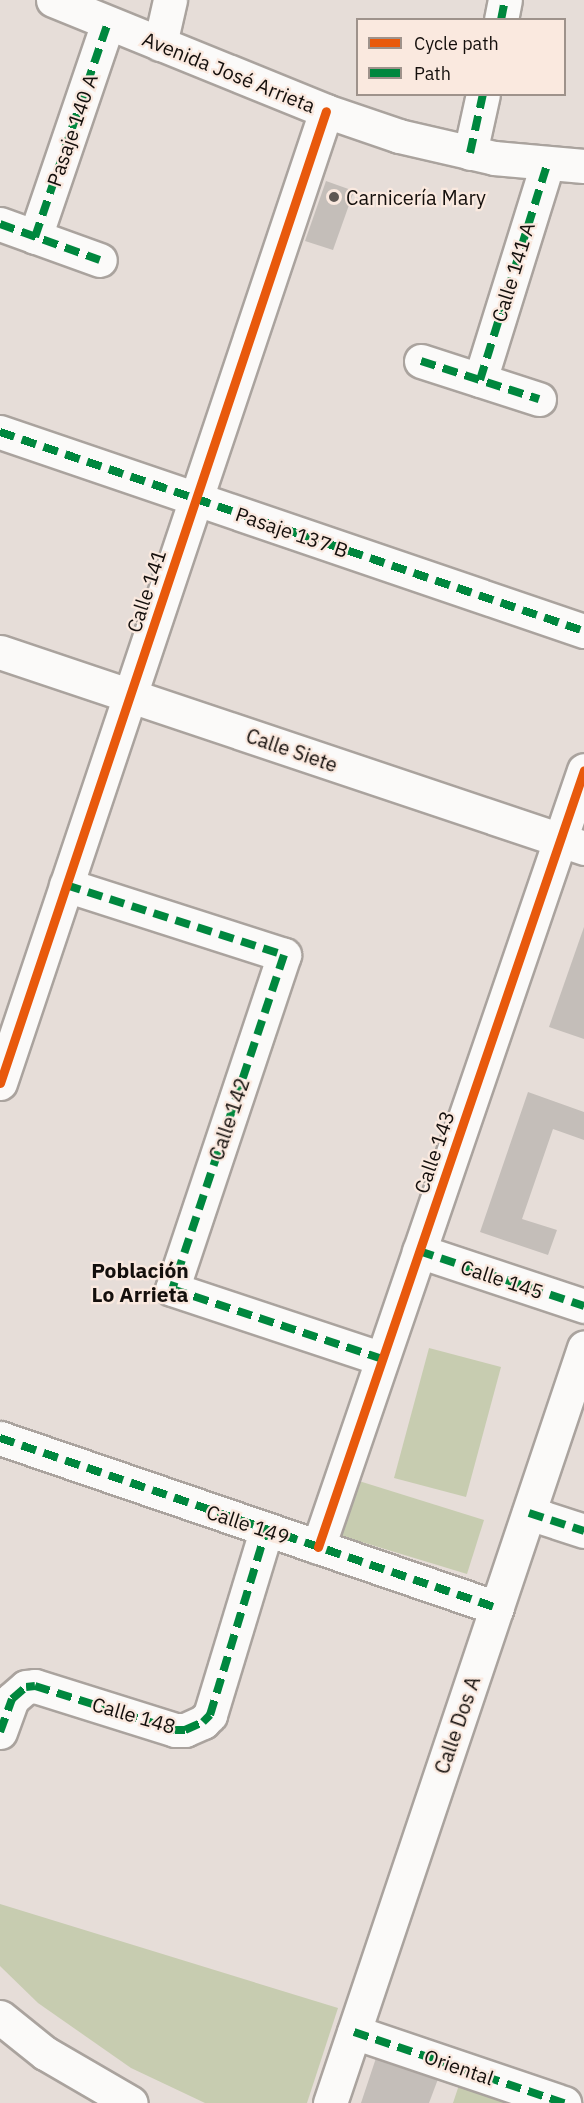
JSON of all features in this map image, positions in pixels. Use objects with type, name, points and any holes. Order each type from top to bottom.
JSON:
[{"type":"street","name":"Avenida José Arrieta","points":[[53,0],[326,111],[399,136],[470,153],[547,165],[584,166]]},
{"type":"street","points":[[160,44],[170,0]]},
{"type":"street","points":[[501,18],[505,0]]},
{"type":"street","name":"Pasaje 140 A","points":[[35,237],[108,23]]},
{"type":"street","points":[[470,153],[483,96]]},
{"type":"street","name":"Calle 141","points":[[0,1083],[326,111]]},
{"type":"street","name":"Calle 141 A","points":[[480,380],[547,165]]},
{"type":"street","points":[[0,224],[100,260]]},
{"type":"street","points":[[421,361],[539,399]]},
{"type":"street","name":"Pasaje 137 B","points":[[0,432],[584,631]]},
{"type":"street","name":"Calle Siete","points":[[0,652],[572,844]]},
{"type":"street","name":"Calle 143","points":[[318,1547],[419,1251],[572,844],[584,770]]},
{"type":"street","name":"Calle 142","points":[[66,885],[284,956],[172,1288],[382,1359]]},
{"type":"street","name":"Calle 145","points":[[419,1251],[584,1306]]},
{"type":"street","name":"Calle Dos A","points":[[330,2103],[584,1348]]},
{"type":"street","name":"Calle 149","points":[[0,1438],[266,1531],[497,1608]]},
{"type":"street","points":[[529,1513],[584,1531]]},
{"type":"street","name":"Calle 148","points":[[0,1732],[12,1700],[26,1687],[35,1686],[175,1730],[185,1730],[203,1722],[210,1715],[266,1531]]},
{"type":"street","points":[[0,2017],[45,2053],[131,2103]]},
{"type":"street","name":"Oriental","points":[[354,2031],[564,2103]]},
{"type":"green space","points":[[429,1348],[501,1367],[466,1497],[394,1478]]},
{"type":"green space","points":[[359,1481],[484,1520],[467,1574],[342,1536]]},
{"type":"green space","points":[[0,1904],[338,2008],[307,2103],[205,2103],[131,2068],[38,2003],[0,1966]]},
{"type":"green space","points":[[461,2079],[532,2103],[453,2103]]},
{"type":"building","points":[[326,181],[354,191],[333,250],[305,241]]},
{"type":"building","points":[[584,927],[584,1039],[549,1027]]},
{"type":"building","points":[[528,1092],[584,1112],[584,1140],[553,1129],[522,1219],[557,1230],[548,1255],[480,1232]]},
{"type":"building","points":[[376,2058],[438,2079],[429,2103],[361,2103]]},
{"type":"marked path","points":[[501,18],[505,0]]},
{"type":"marked path","points":[[35,237],[108,23]]},
{"type":"marked path","points":[[470,153],[483,96]]},
{"type":"marked path","points":[[480,380],[547,165]]},
{"type":"marked path","points":[[0,224],[100,260]]},
{"type":"marked path","points":[[421,361],[539,399]]},
{"type":"marked path","points":[[0,432],[584,631]]},
{"type":"marked path","points":[[66,885],[284,955],[172,1289],[382,1359]]},
{"type":"marked path","points":[[419,1251],[584,1306]]},
{"type":"marked path","points":[[0,1438],[497,1608]]},
{"type":"marked path","points":[[529,1513],[584,1531]]},
{"type":"marked path","points":[[0,1732],[12,1699],[26,1687],[35,1686],[175,1730],[185,1730],[203,1722],[210,1715],[266,1531]]},
{"type":"marked path","points":[[354,2032],[564,2103]]},
{"type":"cycle path","points":[[0,1083],[326,111]]},
{"type":"cycle path","points":[[318,1547],[584,770]]},
{"type":"place","name":"Carnicería Mary","points":[[334,197]]},
{"type":"district","name":"Población Lo Arrieta","points":[[140,1282]]}]
